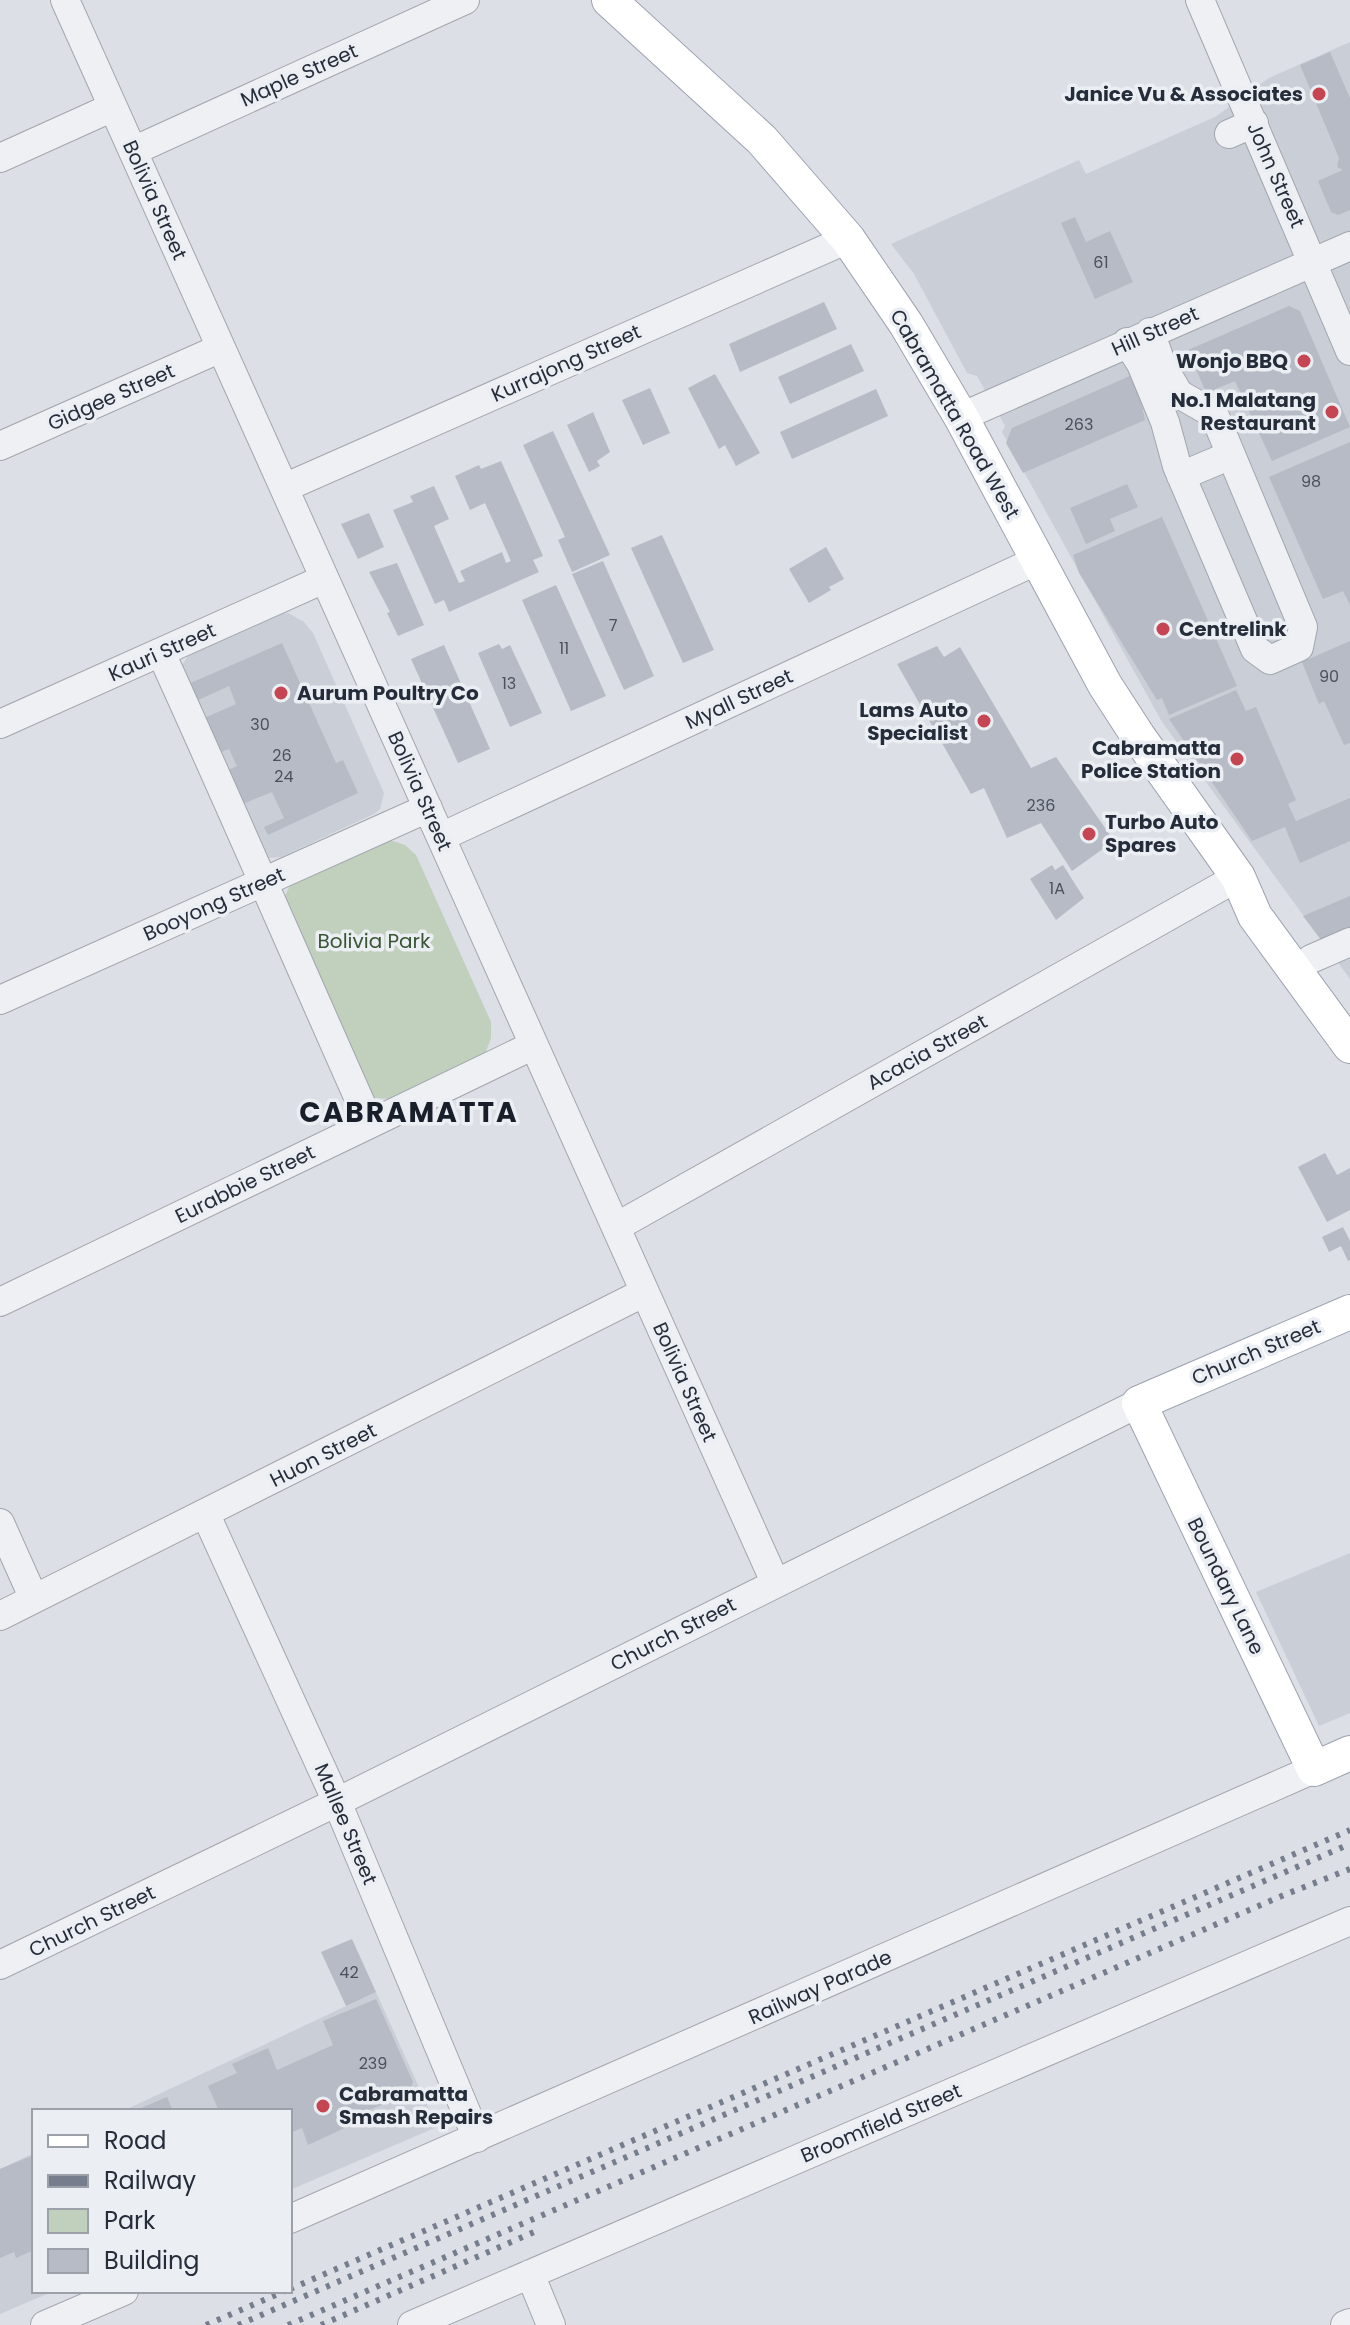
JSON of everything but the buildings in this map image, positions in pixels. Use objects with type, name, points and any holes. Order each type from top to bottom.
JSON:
[{"type":"main road","name":"Cabramatta Road West","points":[[609,0],[762,140],[848,239],[906,324],[961,417],[1105,685],[1238,877],[1255,916],[1350,1046]]},
{"type":"main road","name":"Cabramatta Road West","points":[[1238,877],[1265,897],[1350,1012]]},
{"type":"main road","name":"Church Street","points":[[1139,1403],[1350,1312]]},
{"type":"main road","name":"Boundary Lane","points":[[1139,1403],[1314,1769]]},
{"type":"main road","name":"Railway Parade","points":[[1314,1769],[1350,1753]]},
{"type":"street","name":"Bolivia Street","points":[[65,0],[775,1582]]},
{"type":"street","name":"Maple Street","points":[[133,151],[465,0]]},
{"type":"street","name":"John Street","points":[[1200,0],[1241,128],[1313,261],[1350,351]]},
{"type":"street","points":[[0,158],[113,107]]},
{"type":"street","name":"Kurrajong Street","points":[[284,488],[848,239]]},
{"type":"street","name":"Hill Street","points":[[961,417],[1350,246]]},
{"type":"street","points":[[1139,337],[1162,365],[1179,394],[1214,414],[1303,627],[1299,647],[1270,660],[1255,649],[1181,476],[1165,422],[1141,364],[1139,337]]},
{"type":"street","name":"Gidgee Street","points":[[0,446],[221,348]]},
{"type":"street","points":[[1181,476],[1231,455]]},
{"type":"street","name":"Myall Street","points":[[441,837],[1038,560]]},
{"type":"street","name":"Kauri Street","points":[[0,724],[324,579]]},
{"type":"street","points":[[161,653],[370,1124]]},
{"type":"street","name":"Booyong Street","points":[[0,1000],[428,808]]},
{"type":"street","name":"Acacia Street","points":[[616,1227],[1238,877]]},
{"type":"street","points":[[1311,959],[1350,942]]},
{"type":"street","name":"Eurabbie Street","points":[[0,1302],[534,1045]]},
{"type":"street","name":"Huon Street","points":[[0,1616],[645,1292]]},
{"type":"street","name":"Church Street","points":[[0,1965],[337,1802],[1139,1403]]},
{"type":"street","name":"Mallee Street","points":[[206,1515],[337,1802],[477,2138]]},
{"type":"street","points":[[0,1523],[34,1599]]},
{"type":"street","name":"Railway Parade","points":[[292,2218],[1314,1769]]},
{"type":"street","name":"Broomfield Street","points":[[412,2325],[1350,1921]]},
{"type":"street","points":[[530,2274],[551,2325]]},
{"type":"street","points":[[45,2325],[119,2293]]},
{"type":"shaded area","points":[[1350,42],[1350,979],[1162,722],[1002,432],[1005,426],[977,376],[967,373],[914,274],[891,244],[1079,160],[1086,174],[1215,117],[1269,78]]},
{"type":"shaded area","points":[[288,613],[304,622],[313,633],[384,793],[380,809],[374,814],[281,857],[266,858],[179,670],[190,653],[279,614]]},
{"type":"shaded area","points":[[1350,1553],[1350,1713],[1319,1726],[1256,1592]]},
{"type":"shaded area","points":[[376,1992],[437,2127],[292,2189],[292,2109],[127,2109]]},
{"type":"shaded area","points":[[32,2154],[32,2293],[49,2293],[0,2314],[0,2169]]},
{"type":"green space","name":"Bolivia Park","points":[[390,840],[405,845],[416,855],[491,1022],[491,1038],[485,1054],[390,1099],[375,1098],[362,1088],[282,916],[291,883]]},
{"type":"railway","points":[[292,2288],[1350,1830]]},
{"type":"railway","points":[[238,2325],[1350,1844]]},
{"type":"railway","points":[[288,2325],[1350,1869]]},
{"type":"railway","points":[[321,2325],[541,2229]]},
{"type":"railway","points":[[206,2325],[280,2293]]},
{"type":"place","name":"Janice Vu & Associates","points":[[1319,94]]},
{"type":"place","name":"Wonjo BBQ","points":[[1304,361]]},
{"type":"place","name":"No.1 Malatang Restaurant","points":[[1332,412]]},
{"type":"place","name":"Centrelink","points":[[1163,629]]},
{"type":"place","name":"Aurum Poultry Co","points":[[281,693]]},
{"type":"place","name":"Lams Auto Specialist","points":[[984,721]]},
{"type":"place","name":"Cabramatta Police Station","points":[[1237,759]]},
{"type":"place","name":"Turbo Auto Spares","points":[[1089,834]]},
{"type":"place","name":"Cabramatta Smash Repairs","points":[[323,2106]]},
{"type":"district","name":"CABRAMATTA","points":[[409,1112]]}]
